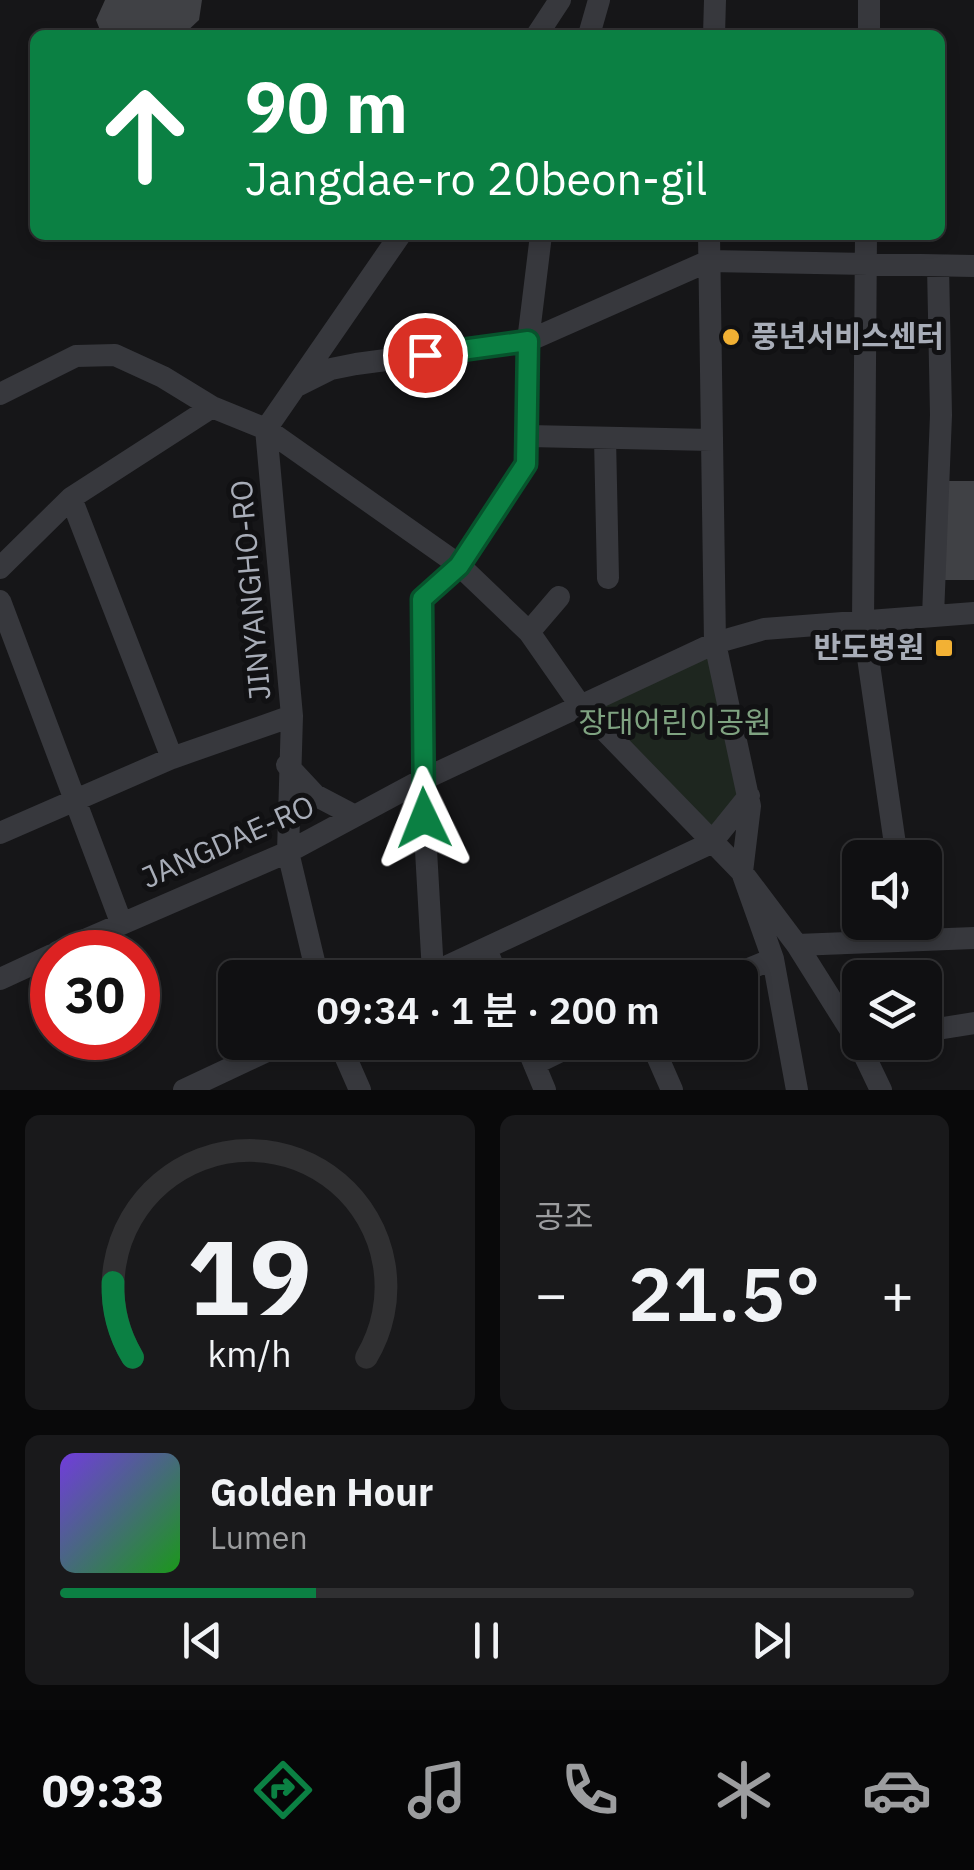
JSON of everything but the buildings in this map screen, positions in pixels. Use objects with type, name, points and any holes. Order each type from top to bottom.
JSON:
[{"type":"street","points":[[541,30],[560,0]]},
{"type":"street","points":[[589,30],[598,0]]},
{"type":"street","points":[[714,0],[714,30]]},
{"type":"street","points":[[869,30],[870,0]]},
{"type":"street","points":[[266,429],[397,240]]},
{"type":"street","points":[[427,960],[422,599],[459,566],[526,464],[528,341],[540,240]]},
{"type":"street","points":[[710,240],[715,643],[748,796],[742,872],[773,959],[798,1090]]},
{"type":"street","points":[[866,240],[864,623],[894,840]]},
{"type":"street","points":[[296,387],[331,369],[528,341],[709,261],[974,266]]},
{"type":"street","points":[[933,616],[941,414],[938,266]]},
{"type":"street","points":[[0,394],[76,356],[115,356],[164,377],[212,407],[266,429],[459,566],[529,632],[580,705],[742,872],[797,945],[842,1015]]},
{"type":"street","points":[[0,568],[72,498],[212,407]]},
{"type":"street","name":"JINYANGHO-RO","points":[[266,429],[292,716],[288,852],[314,960]]},
{"type":"street","points":[[529,436],[711,440]]},
{"type":"street","points":[[605,438],[608,578]]},
{"type":"street","points":[[72,498],[172,758]]},
{"type":"street","points":[[529,632],[559,596]]},
{"type":"street","points":[[0,600],[121,922]]},
{"type":"street","name":"JANGDAE-RO","points":[[104,930],[288,852],[422,780],[715,643],[764,629],[974,613]]},
{"type":"street","points":[[0,670],[23,661]]},
{"type":"street","points":[[0,833],[172,758],[292,716]]},
{"type":"street","points":[[288,765],[315,795],[355,816]]},
{"type":"street","points":[[460,960],[711,843],[748,796]]},
{"type":"street","points":[[942,936],[974,938]]},
{"type":"street","points":[[797,945],[843,940]]},
{"type":"street","points":[[486,948],[491,960]]},
{"type":"street","points":[[758,965],[773,959]]},
{"type":"street","name":"JANGDAE-RO","points":[[0,979],[30,965]]},
{"type":"street","points":[[942,1028],[974,1023]]},
{"type":"street","points":[[192,1088],[249,1060]]},
{"type":"street","points":[[346,1060],[360,1090]]},
{"type":"street","points":[[533,1060],[546,1090]]},
{"type":"street","points":[[659,1060],[672,1090]]},
{"type":"street","points":[[867,1060],[881,1090]]},
{"type":"green space","name":"장대어린이공원","points":[[715,643],[749,796],[711,843],[580,705]]},
{"type":"place","name":"풍년서비스센터","points":[[731,337]]},
{"type":"place","name":"반도병원","points":[[944,648]]},
{"type":"route","points":[[424,818],[422,599],[459,566],[526,464],[529,436],[528,341],[425,355]]}]
